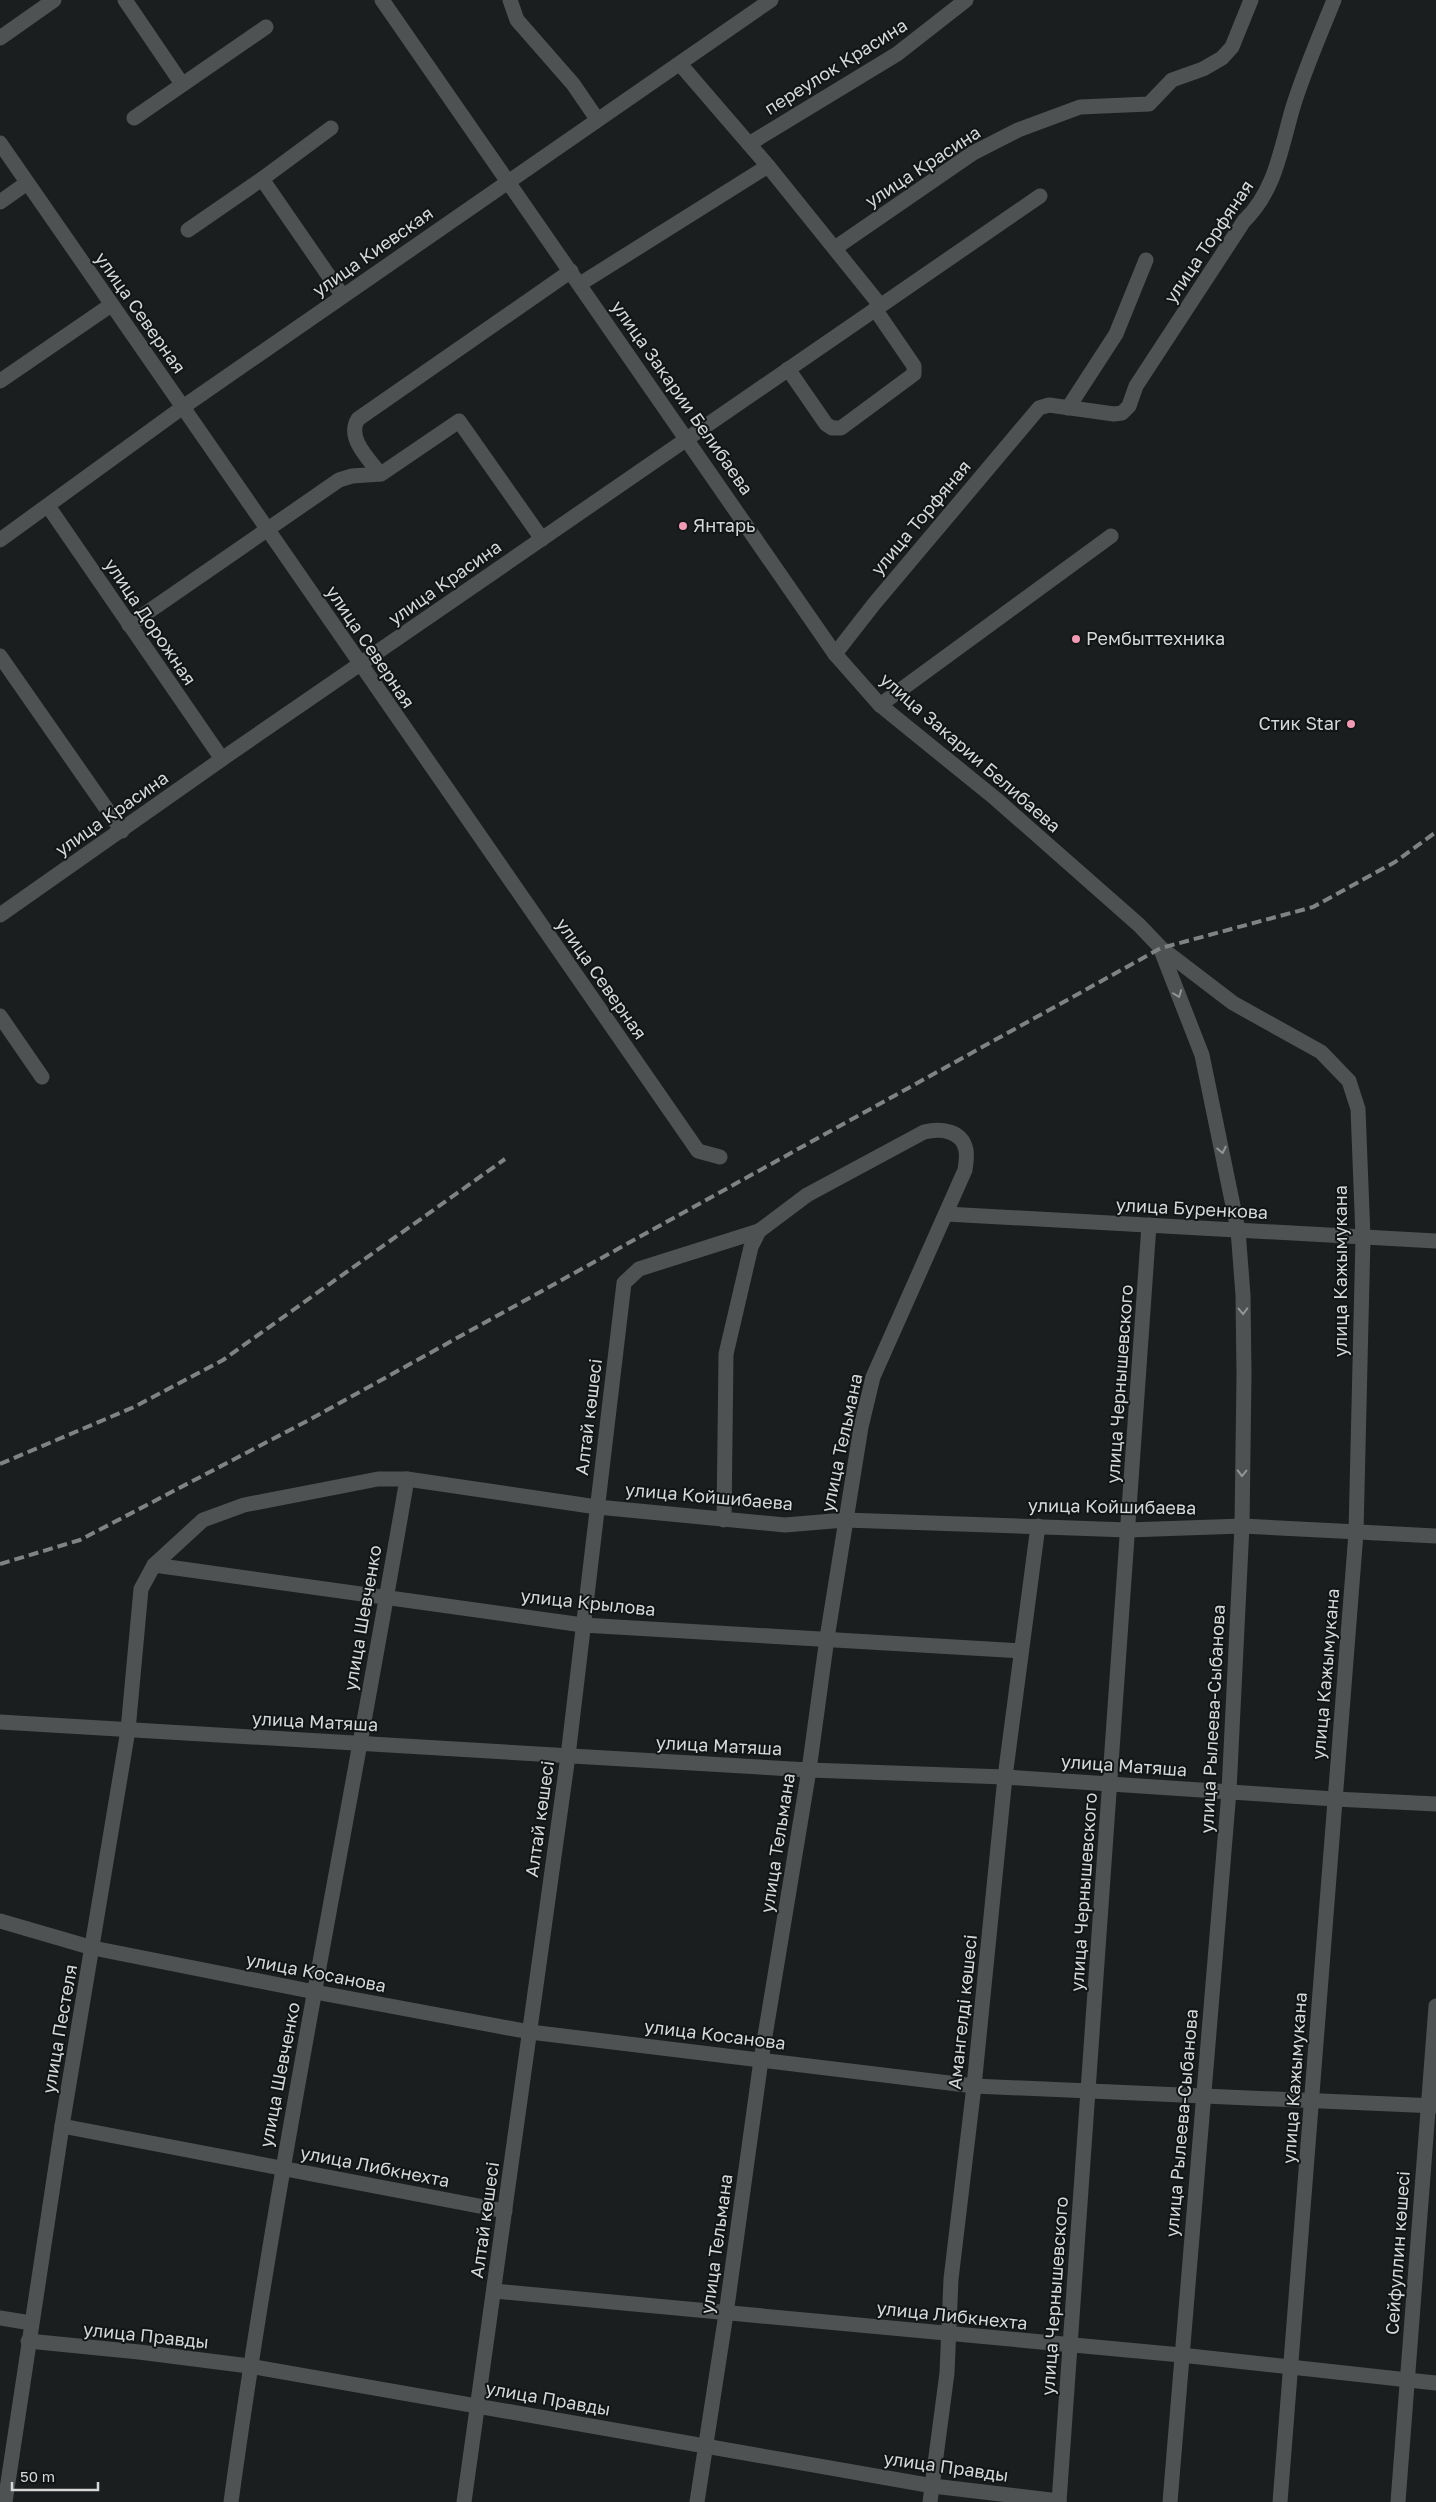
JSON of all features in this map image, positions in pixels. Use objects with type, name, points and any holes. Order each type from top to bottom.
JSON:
[{"type":"street","points":[[0,38],[54,0]]},
{"type":"street","points":[[125,0],[182,84]]},
{"type":"street","name":"улица Закарии Белибаева","points":[[382,0],[688,438],[835,654],[880,705],[996,800],[1139,925],[1160,948]]},
{"type":"street","points":[[510,0],[517,20],[573,84],[597,119]]},
{"type":"street","name":"улица Киевская","points":[[0,540],[183,407],[342,295],[771,0]]},
{"type":"street","name":"переулок Красина","points":[[749,144],[897,54],[966,0]]},
{"type":"street","name":"улица Красина","points":[[835,248],[973,153],[1018,130],[1080,107],[1149,104],[1172,80],[1203,69],[1222,58],[1232,47],[1251,0]]},
{"type":"street","name":"улица Торфяная","points":[[835,654],[874,604],[1038,408],[1049,405],[1114,414],[1122,413],[1129,406],[1136,386],[1244,221],[1258,207],[1266,193],[1278,164],[1293,107],[1334,0]]},
{"type":"street","points":[[134,118],[266,27]]},
{"type":"street","points":[[680,64],[768,166],[835,248],[877,307],[914,366],[914,374],[841,428],[836,429],[826,424],[788,369]]},
{"type":"street","points":[[188,230],[331,128]]},
{"type":"street","name":"улица Северная","points":[[0,143],[360,666],[698,1151],[720,1157]]},
{"type":"street","points":[[380,474],[354,436],[354,426],[358,419],[575,278],[768,166]]},
{"type":"street","points":[[262,179],[342,295]]},
{"type":"street","points":[[0,202],[28,183]]},
{"type":"street","name":"улица Красина","points":[[0,915],[222,759],[360,666],[1040,196]]},
{"type":"street","name":"улица Торфяная","points":[[1068,408],[1116,334],[1146,260]]},
{"type":"street","points":[[0,381],[111,305]]},
{"type":"street","points":[[129,625],[339,480],[352,476],[380,474],[458,421],[542,539]]},
{"type":"street","name":"улица Дорожная","points":[[48,506],[222,759]]},
{"type":"street","points":[[880,705],[1111,536]]},
{"type":"street","points":[[0,656],[122,831]]},
{"type":"street","name":"улица Рылеева-Сыбанова","points":[[1160,948],[1202,1055],[1238,1230],[1243,1295],[1242,1526],[1229,1791],[1202,2097],[1170,2502]]},
{"type":"street","name":"улица Кажымукана","points":[[1160,948],[1232,1004],[1321,1052],[1350,1081],[1358,1109],[1363,1237],[1356,1532],[1280,2502]]},
{"type":"street","points":[[0,1016],[42,1077]]},
{"type":"street","name":"улица Тельмана","points":[[697,2502],[726,2314],[761,2060],[809,1770],[827,1638],[861,1427],[873,1377],[965,1170],[966,1149],[956,1134],[939,1129],[924,1132],[807,1195],[758,1231]]},
{"type":"street","name":"улица Буренкова","points":[[946,1214],[1436,1242]]},
{"type":"street","name":"улица Чернышевского","points":[[1059,2502],[1149,1226]]},
{"type":"street","points":[[724,1520],[726,1354],[751,1247],[758,1231]]},
{"type":"street","name":"Алтай көшесі","points":[[464,2502],[568,1756],[624,1283],[639,1269],[758,1231]]},
{"type":"street","name":"улица Койшибаева","points":[[154,1564],[203,1520],[244,1505],[378,1479],[407,1479],[597,1506],[784,1525],[845,1520],[1128,1530],[1242,1526],[1436,1536]]},
{"type":"street","name":"улица Шевченко","points":[[231,2502],[249,2366],[282,2169],[407,1479]]},
{"type":"street","name":"Амангелді көшесі","points":[[930,2502],[947,2373],[948,2333],[958,2209],[974,2086],[1005,1777],[1038,1526]]},
{"type":"street","name":"улица Крылова","points":[[154,1564],[583,1625],[1021,1651]]},
{"type":"street","name":"улица Пестеля","points":[[5,2502],[62,2126],[128,1730],[141,1589],[154,1564]]},
{"type":"street","name":"улица Матяша","points":[[0,1722],[809,1770],[1005,1777],[1436,1804]]},
{"type":"street","name":"улица Косанова","points":[[0,1921],[93,1948],[530,2032],[974,2086],[1432,2106]]},
{"type":"street","name":"Сейфуллин көшесі","points":[[1398,2502],[1407,2379],[1432,2106],[1436,2006]]},
{"type":"street","name":"улица Либкнехта","points":[[62,2126],[505,2212]]},
{"type":"street","name":"улица Либкнехта","points":[[494,2291],[1181,2355],[1436,2383]]},
{"type":"street","points":[[0,2318],[31,2323]]},
{"type":"street","name":"улица Правды","points":[[28,2341],[139,2352],[249,2366],[933,2486],[1059,2502]]},
{"type":"railway","points":[[0,1564],[80,1540],[309,1420],[1161,948],[1313,907],[1395,862],[1436,832]]},
{"type":"railway","points":[[0,1464],[134,1407],[223,1360],[505,1159]]},
{"type":"place","name":"Янтарь","points":[[683,526]]},
{"type":"place","name":"Рембыттехника","points":[[1076,639]]},
{"type":"place","name":"Стик Star","points":[[1351,724]]}]
